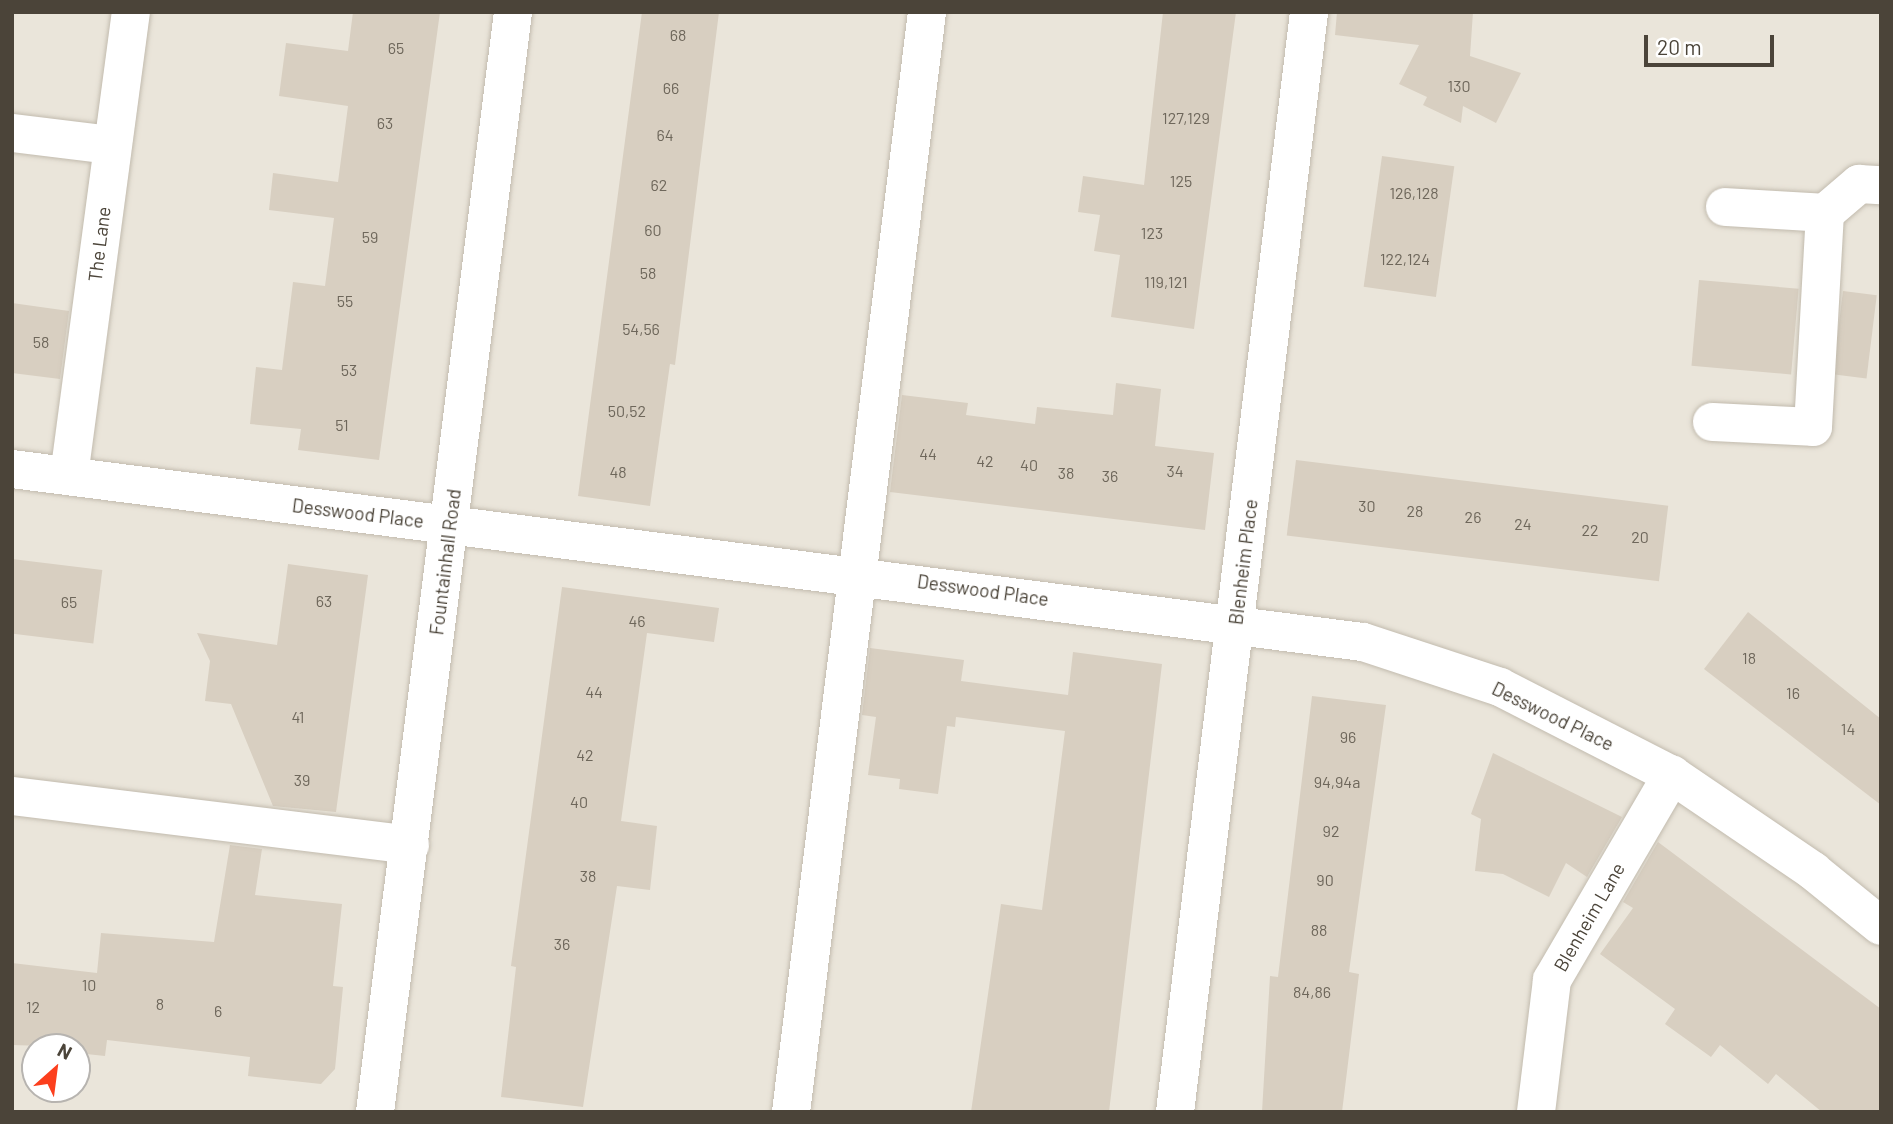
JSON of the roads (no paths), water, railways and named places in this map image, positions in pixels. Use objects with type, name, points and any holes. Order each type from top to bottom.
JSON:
[{"type":"street","name":"The Lane","points":[[69,476],[111,145],[131,12]]},
{"type":"street","name":"Fountainhall Road","points":[[375,1112],[513,12]]},
{"type":"street","points":[[791,1112],[926,12]]},
{"type":"street","name":"Blenheim Place","points":[[1175,1112],[1309,12]]},
{"type":"street","points":[[12,133],[111,145]]},
{"type":"street","points":[[1724,207],[1825,213],[1858,184],[1881,185]]},
{"type":"street","points":[[1712,422],[1813,426],[1825,213]]},
{"type":"street","name":"Desswood Place","points":[[12,469],[859,573],[1363,642],[1500,687],[1672,775],[1813,871],[1881,926]]},
{"type":"street","name":"Blenheim Lane","points":[[1536,1112],[1552,980],[1672,775]]},
{"type":"street","points":[[12,796],[410,845]]}]
